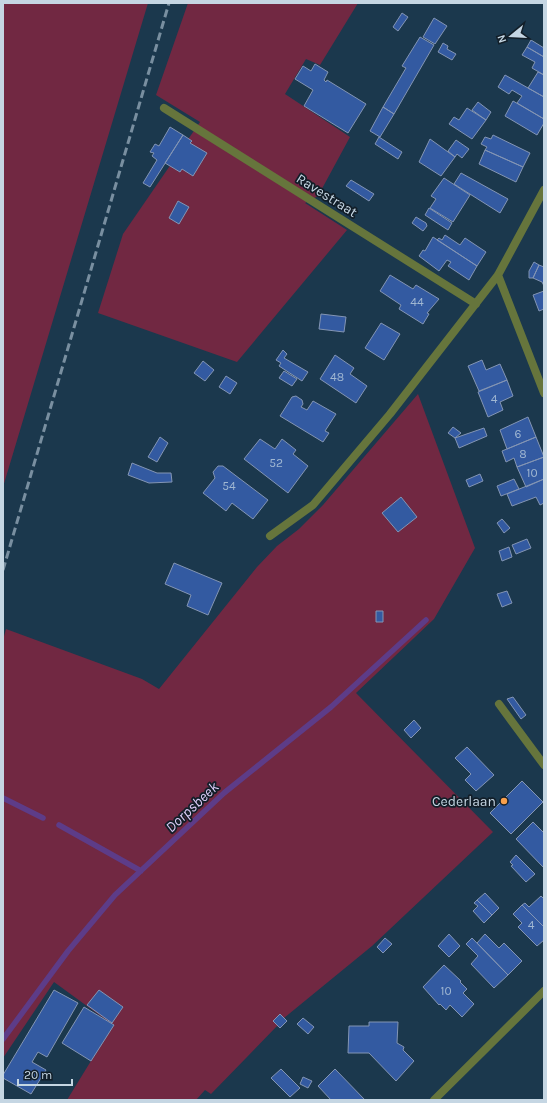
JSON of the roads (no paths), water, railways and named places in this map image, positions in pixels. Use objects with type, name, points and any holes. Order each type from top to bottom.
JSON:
[{"type":"street","name":"Ravestraat","points":[[164,108],[476,304]]},
{"type":"street","points":[[270,536],[313,504],[390,414],[498,275],[544,190]]},
{"type":"street","points":[[498,275],[544,393]]},
{"type":"street","points":[[499,704],[544,765]]},
{"type":"street","points":[[434,1100],[544,991]]},
{"type":"waterway","name":"Dorpsbeek","points":[[3,1039],[68,951],[115,895],[224,793],[331,707],[426,620]]},
{"type":"waterway","points":[[3,798],[43,818]]},
{"type":"waterway","points":[[59,825],[141,871]]},
{"type":"railway","points":[[3,570],[169,3]]},
{"type":"place","name":"Cederlaan","points":[[504,801]]}]
